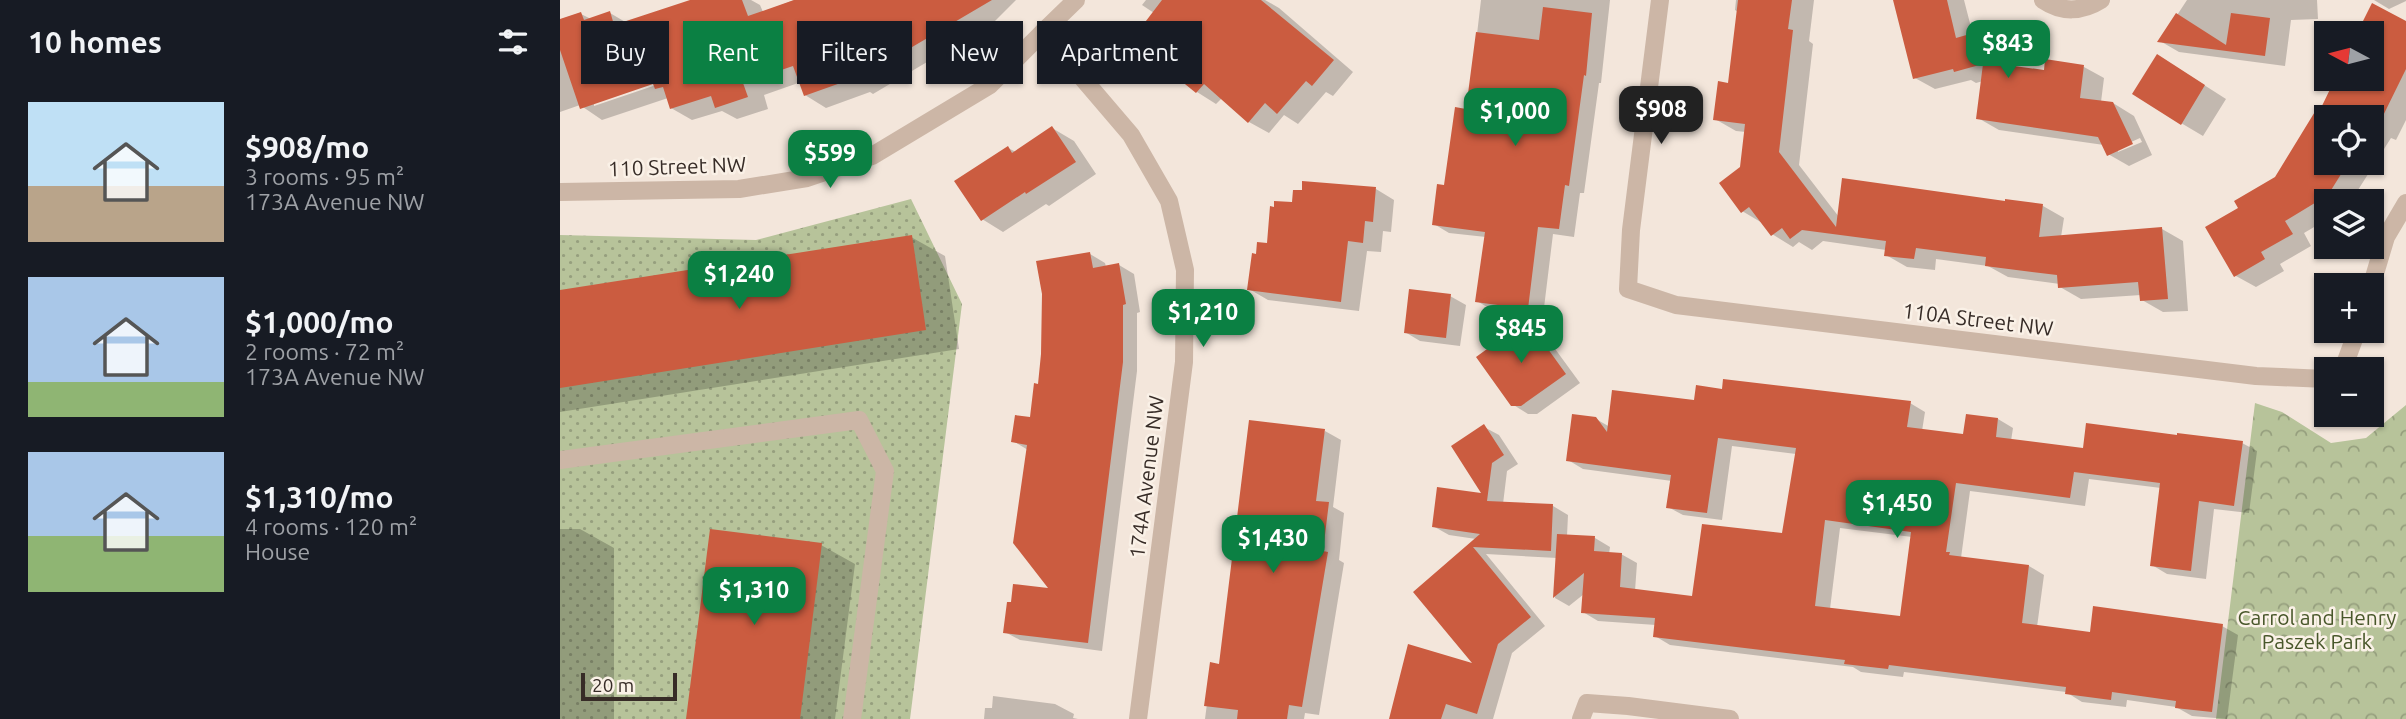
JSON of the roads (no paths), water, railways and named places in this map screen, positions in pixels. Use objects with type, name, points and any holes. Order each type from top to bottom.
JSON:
[{"type":"street","name":"110 Street NW","points":[[1054,21],[1076,0]]},
{"type":"street","name":"110A Street NW","points":[[1660,0],[1631,230],[1628,289],[1676,305],[2256,376],[2314,378]]},
{"type":"street","points":[[2043,0],[2060,9],[2074,10],[2101,0]]},
{"type":"street","name":"110 Street NW","points":[[560,192],[739,189],[807,178],[872,156],[990,85],[1037,38]]},
{"type":"street","name":"174A Avenue NW","points":[[1087,84],[1131,135],[1169,201],[1185,271],[1184,362],[1138,719]]},
{"type":"street","points":[[2375,273],[2386,237],[2406,203]]},
{"type":"street","points":[[560,460],[859,420],[885,471],[852,719]]},
{"type":"street","points":[[1584,711],[1628,706],[1730,719]]},
{"type":"park label","name":"Carrol and Henry Paszek Park","points":[[2317,629]]}]
